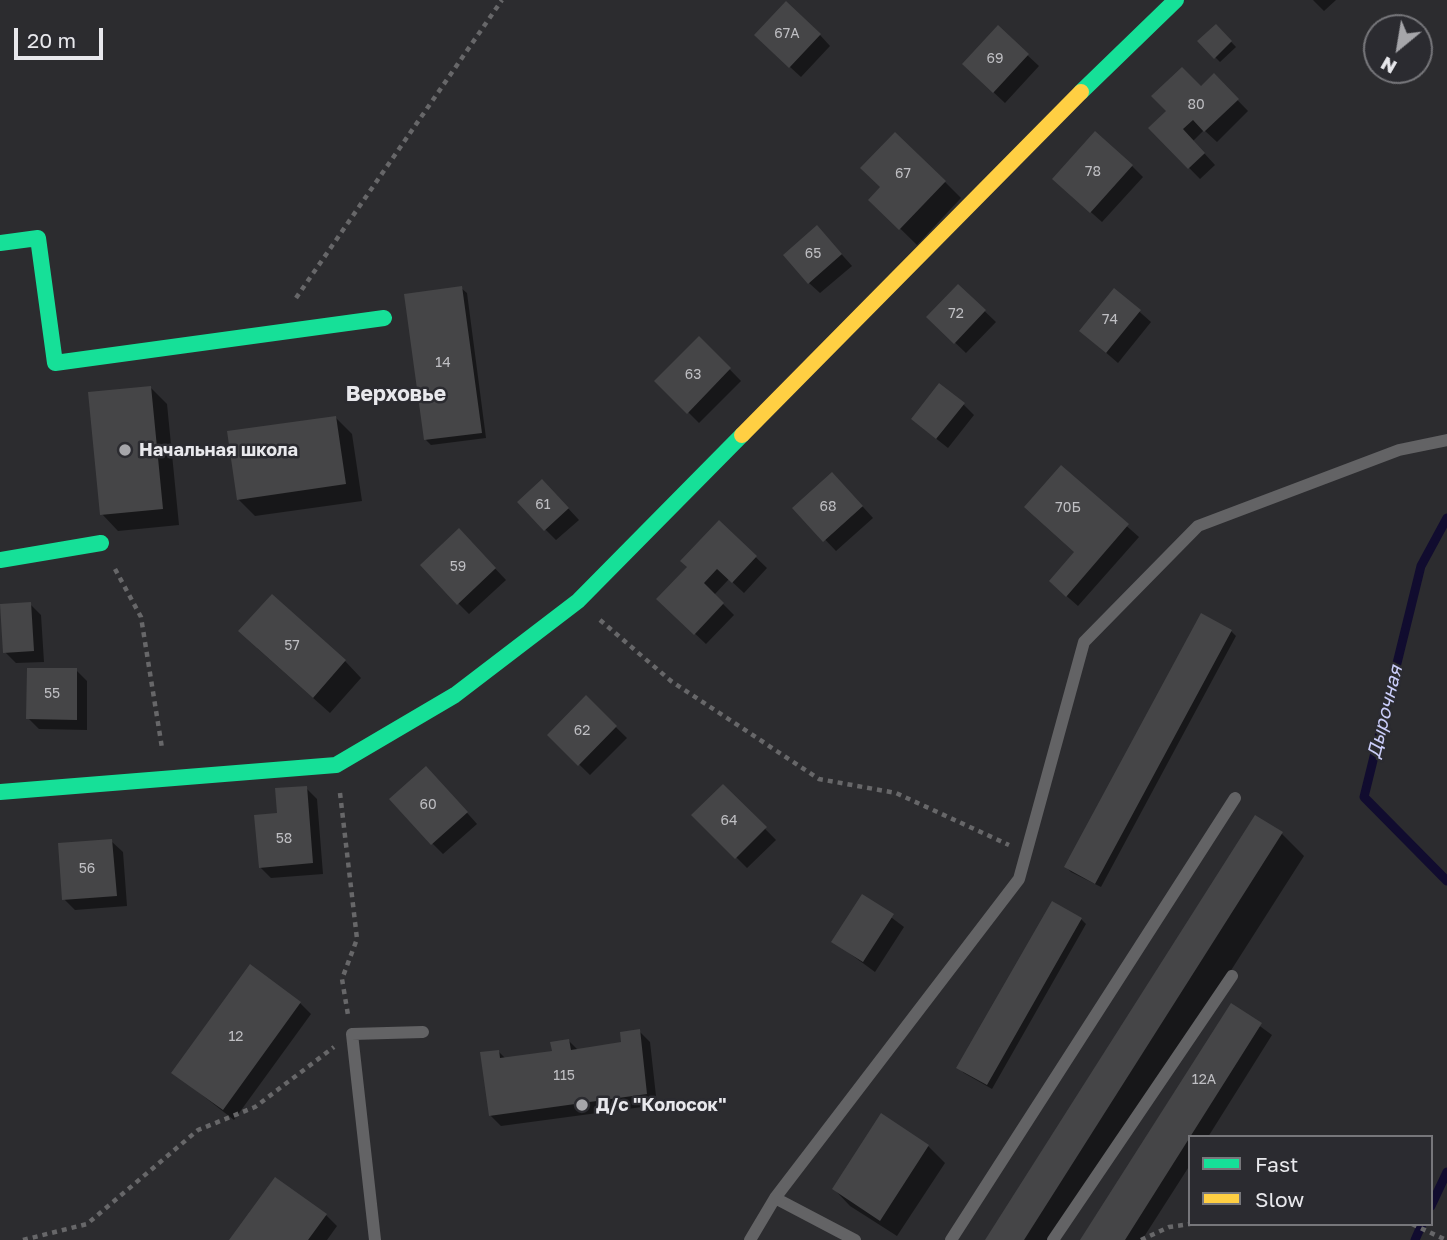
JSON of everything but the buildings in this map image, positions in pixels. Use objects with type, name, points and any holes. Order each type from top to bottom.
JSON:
[{"type":"street","points":[[0,792],[336,765],[455,695],[578,600],[1136,37],[1176,0]]},
{"type":"street","points":[[0,243],[38,238],[55,363],[384,318]]},
{"type":"street","points":[[0,560],[101,543]]},
{"type":"lane","points":[[750,1240],[775,1198],[1018,879],[1084,642],[1198,526],[1399,450],[1447,440]]},
{"type":"lane","points":[[951,1240],[1235,797]]},
{"type":"lane","points":[[1053,1240],[1232,976]]},
{"type":"lane","points":[[375,1240],[352,1034],[423,1032]]},
{"type":"lane","points":[[775,1198],[855,1240]]},
{"type":"path","points":[[295,299],[502,0]]},
{"type":"path","points":[[101,543],[141,617],[166,780]]},
{"type":"path","points":[[578,600],[671,681],[819,779],[896,793],[1026,852]]},
{"type":"path","points":[[23,1240],[87,1224],[198,1130],[255,1107],[352,1034],[342,979],[357,939],[336,765]]},
{"type":"path","points":[[1142,1240],[1169,1227],[1188,1224]]},
{"type":"path","points":[[1415,1226],[1446,1240]]},
{"type":"waterway","name":"Дырочная","points":[[1447,518],[1421,566],[1364,797],[1447,881]]},
{"type":"waterway","name":"Дырочная","points":[[1433,1202],[1447,1172]]},
{"type":"waterway","name":"Дырочная","points":[[1415,1240],[1421,1226]]},
{"type":"traffic: fast","points":[[1081,92],[1176,0]]},
{"type":"traffic: fast","points":[[0,243],[38,238],[55,363],[384,318]]},
{"type":"traffic: fast","points":[[0,792],[336,765],[455,695],[578,601],[742,435]]},
{"type":"traffic: fast","points":[[0,560],[101,543]]},
{"type":"traffic: slow","points":[[742,435],[1081,92]]},
{"type":"place","name":"Начальная школа","points":[[125,450]]},
{"type":"place","name":"Д/c \"Колосок\"","points":[[582,1105]]},
{"type":"district","name":"Верховье","points":[[396,394]]}]
